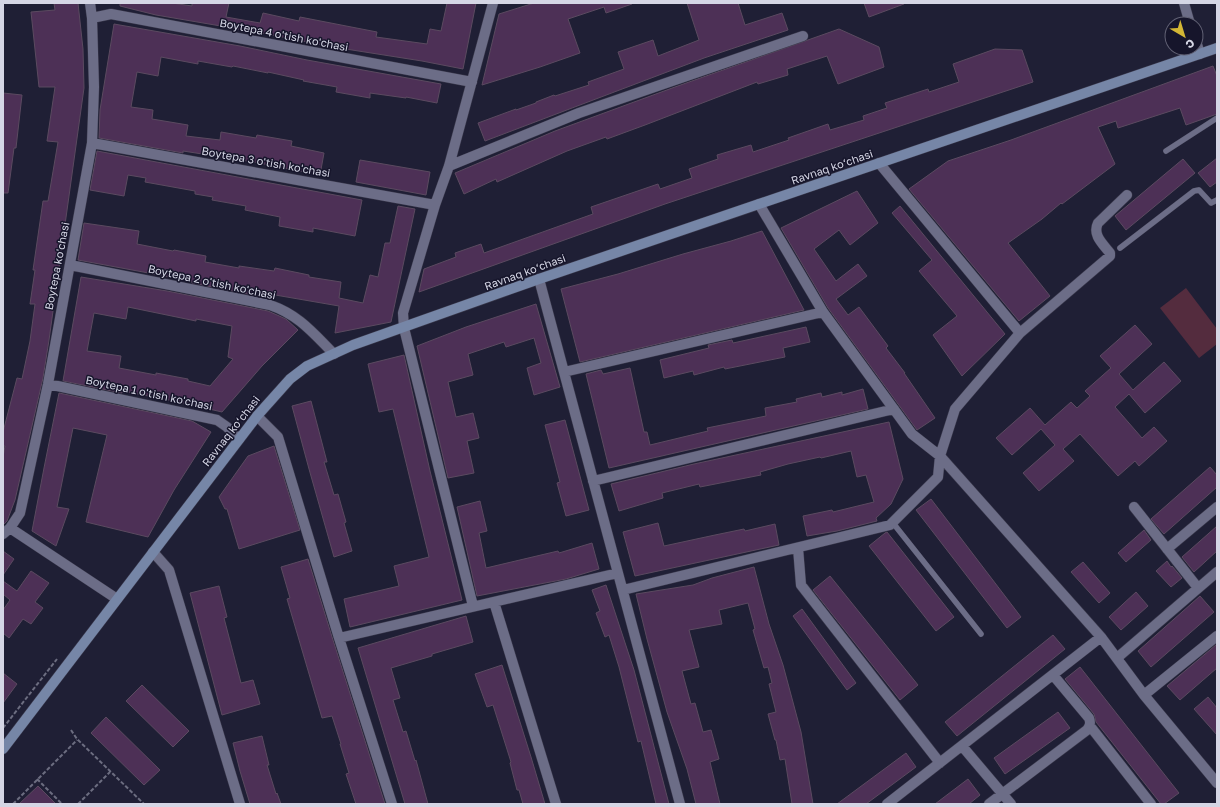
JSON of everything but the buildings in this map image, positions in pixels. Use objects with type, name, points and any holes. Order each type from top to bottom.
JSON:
[{"type":"street","name":"Boytepa ko'chasi","points":[[6,531],[20,513],[48,384],[92,144],[94,87],[92,18],[90,3]]},
{"type":"street","points":[[473,606],[404,328],[403,313],[435,205],[449,166],[493,3]]},
{"type":"street","points":[[1184,3],[1188,16]]},
{"type":"street","name":"Boytepa 4 o'tish ko'chasi","points":[[92,18],[111,14],[472,82]]},
{"type":"street","points":[[449,166],[579,113],[803,36]]},
{"type":"street","name":"Ravnaq ko‘chasi","points":[[1204,53],[1217,48]]},
{"type":"street","name":"Ravnaq ko‘chasi","points":[[3,748],[257,416],[290,379],[307,366],[353,345],[539,279],[1194,56]]},
{"type":"street","name":"Boytepa 3 o'tish ko'chasi","points":[[92,144],[435,205]]},
{"type":"street","points":[[879,163],[1020,333]]},
{"type":"street","points":[[623,590],[798,548],[893,523],[938,477],[940,456],[955,409],[1020,333],[1110,256],[1110,253],[1097,235],[1096,226],[1127,195]]},
{"type":"street","points":[[759,204],[823,312],[912,434],[940,456],[1101,637],[1144,695],[1217,783]]},
{"type":"street","name":"Boytepa 2 o'tish ko'chasi","points":[[70,265],[270,305],[284,310],[302,322],[334,354]]},
{"type":"street","points":[[539,279],[680,804]]},
{"type":"street","points":[[564,372],[823,312]]},
{"type":"street","name":"Boytepa 1 o'tish ko'chasi","points":[[48,384],[216,420],[227,427],[239,439]]},
{"type":"street","points":[[593,481],[894,409]]},
{"type":"street","points":[[257,416],[278,436],[339,638],[392,804]]},
{"type":"street","points":[[1134,507],[1198,588]]},
{"type":"street","points":[[1167,549],[1217,507]]},
{"type":"street","points":[[6,531],[117,599]]},
{"type":"street","points":[[798,548],[801,585],[940,763]]},
{"type":"street","points":[[153,552],[169,570],[240,804]]},
{"type":"street","points":[[1117,658],[1217,572]]},
{"type":"street","points":[[339,638],[618,573]]},
{"type":"street","points":[[494,602],[556,804]]},
{"type":"street","points":[[1144,695],[1217,636]]},
{"type":"street","points":[[887,804],[1101,637]]},
{"type":"street","points":[[1053,675],[1089,718],[1090,726],[1151,804]]},
{"type":"street","points":[[989,804],[1087,730],[1090,726]]},
{"type":"street","points":[[962,746],[1011,804]]},
{"type":"lane","points":[[1166,151],[1217,118]]},
{"type":"lane","points":[[1120,248],[1194,191],[1200,190],[1211,203],[1217,200]]},
{"type":"lane","points":[[893,523],[981,634]]},
{"type":"path","points":[[71,730],[77,740],[144,804]]},
{"type":"path","points":[[13,804],[77,740]]},
{"type":"path","points":[[78,804],[110,772]]},
{"type":"path","points":[[37,779],[62,804]]},
{"type":"shaded area","points":[[1186,288],[1217,329],[1217,344],[1199,358],[1160,308]]}]
